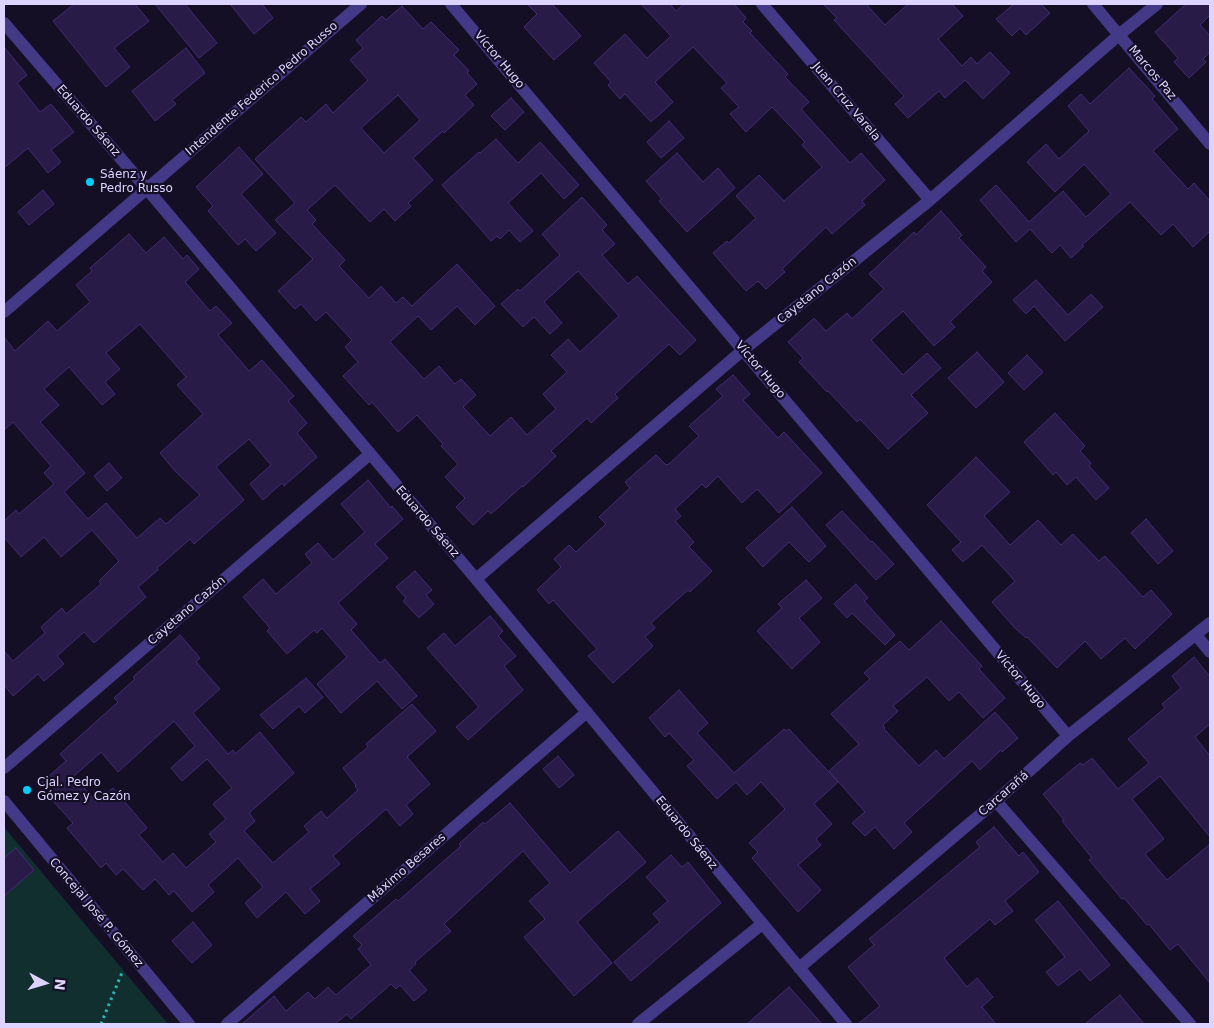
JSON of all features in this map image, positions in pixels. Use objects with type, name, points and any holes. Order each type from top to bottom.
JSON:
[{"type":"street","name":"Intendente Federico Pedro Russo","points":[[4,312],[361,4]]},
{"type":"street","name":"Víctor Hugo","points":[[451,4],[1068,736]]},
{"type":"street","name":"Juan Cruz Varela","points":[[762,4],[930,200]]},
{"type":"street","name":"Marcos Paz","points":[[1093,4],[1210,144]]},
{"type":"street","name":"Cayetano Cazón","points":[[476,579],[744,350],[930,200],[1157,4]]},
{"type":"street","name":"Eduardo Sáenz","points":[[4,22],[476,579],[846,1024]]},
{"type":"street","name":"Cayetano Cazón","points":[[4,768],[370,454]]},
{"type":"street","name":"Carcarañá","points":[[799,968],[996,801],[1068,736],[1210,622]]},
{"type":"street","points":[[1196,634],[1210,652]]},
{"type":"street","name":"Máximo Besares","points":[[228,1024],[587,712]]},
{"type":"street","name":"Concejal José P. Gómez","points":[[4,801],[189,1024]]},
{"type":"street","points":[[996,801],[1190,1024]]},
{"type":"street","points":[[638,1024],[762,924]]},
{"type":"path","points":[[101,1024],[129,953]]},
{"type":"green space","points":[[4,827],[168,1024],[4,1024]]},
{"type":"building","points":[[74,4],[135,4],[149,21],[114,48],[130,67],[106,87],[53,21]]},
{"type":"building","points":[[155,4],[185,4],[217,43],[199,58]]},
{"type":"building","points":[[230,4],[262,4],[273,18],[254,34]]},
{"type":"building","points":[[527,4],[552,4],[581,36],[554,60],[524,27],[537,14]]},
{"type":"building","points":[[641,4],[670,4],[676,11],[684,4],[734,4],[746,18],[743,22],[752,31],[750,33],[788,74],[785,77],[809,102],[801,109],[850,163],[861,153],[885,180],[862,201],[865,205],[832,234],[826,227],[782,269],[785,272],[766,289],[758,281],[746,291],[713,253],[727,241],[729,243],[756,218],[736,196],[759,175],[784,201],[822,167],[802,145],[805,142],[772,107],[746,132],[730,114],[739,107],[721,88],[727,83],[693,47],[655,82],[673,102],[651,122],[625,94],[620,99],[608,85],[611,82],[594,63],[625,34],[647,58],[671,36]]},
{"type":"building","points":[[823,4],[866,4],[885,25],[908,4],[952,4],[963,16],[938,39],[962,66],[971,57],[977,64],[990,52],[1010,73],[983,99],[965,80],[945,98],[939,91],[908,118],[895,104],[904,96],[834,20],[837,18]]},
{"type":"building","points":[[1014,4],[1041,4],[1050,13],[1026,35],[1020,28],[1012,36],[996,19]]},
{"type":"building","points":[[1186,4],[1210,4],[1210,15],[1200,25],[1210,36],[1210,52],[1203,59],[1206,62],[1189,78],[1174,62],[1178,58],[1155,32]]},
{"type":"building","points":[[402,6],[423,29],[431,22],[459,50],[454,55],[469,71],[467,73],[477,84],[465,95],[474,105],[413,158],[433,180],[408,203],[411,206],[395,221],[384,209],[370,222],[335,185],[307,210],[316,220],[312,224],[345,260],[339,266],[369,298],[381,286],[396,303],[403,297],[412,306],[457,264],[495,306],[475,325],[457,306],[431,330],[418,316],[390,342],[424,379],[439,366],[455,384],[461,379],[476,395],[463,407],[490,436],[511,417],[527,435],[556,409],[543,394],[567,372],[551,355],[568,339],[580,352],[619,316],[578,271],[544,302],[562,323],[550,334],[534,317],[523,327],[501,304],[518,289],[520,291],[560,255],[542,234],[582,197],[607,225],[602,230],[615,244],[602,255],[628,284],[637,276],[696,340],[680,355],[669,344],[615,394],[618,398],[591,423],[587,418],[551,451],[556,456],[523,487],[491,514],[488,511],[473,525],[456,507],[465,498],[445,477],[458,464],[441,446],[443,444],[417,415],[398,432],[372,402],[369,405],[343,376],[358,362],[345,347],[352,340],[326,312],[316,321],[301,304],[295,309],[278,291],[313,259],[275,220],[295,203],[255,159],[301,117],[306,122],[326,104],[333,113],[368,80],[350,60],[363,48],[356,40],[382,16],[386,20]],"holes":[[[398,95],[420,120],[384,153],[361,128]]]},
{"type":"building","points":[[4,47],[27,75],[17,83],[40,112],[51,104],[74,132],[51,150],[61,162],[48,173],[28,148],[4,168]]},
{"type":"building","points":[[186,48],[205,73],[172,100],[176,104],[155,121],[132,91]]},
{"type":"building","points":[[1129,68],[1155,96],[1152,99],[1178,129],[1153,151],[1188,189],[1194,183],[1210,201],[1210,231],[1193,247],[1173,224],[1161,235],[1130,202],[1082,245],[1084,246],[1071,258],[1060,245],[1052,253],[1030,229],[1016,242],[980,200],[996,185],[1029,222],[1063,191],[1086,217],[1111,194],[1084,164],[1055,192],[1027,162],[1046,144],[1059,159],[1089,131],[1068,106],[1081,94],[1090,104]]},
{"type":"building","points":[[511,98],[524,112],[505,130],[491,116]]},
{"type":"building","points":[[669,121],[684,138],[661,158],[647,142]]},
{"type":"building","points":[[496,139],[518,163],[540,142],[579,185],[564,199],[541,173],[508,203],[533,231],[520,242],[509,230],[500,239],[497,236],[491,241],[442,185]]},
{"type":"building","points":[[239,147],[263,174],[241,194],[276,233],[256,251],[245,239],[238,245],[208,211],[213,206],[196,187]]},
{"type":"building","points":[[677,153],[703,182],[718,168],[735,188],[687,232],[659,201],[662,199],[646,181]]},
{"type":"building","points":[[43,190],[54,204],[29,225],[18,212]]},
{"type":"building","points":[[941,211],[962,235],[959,238],[986,267],[982,271],[992,282],[950,322],[955,327],[934,346],[903,311],[871,340],[903,375],[927,353],[941,368],[911,395],[928,413],[888,449],[860,419],[857,422],[827,392],[799,362],[803,358],[788,342],[814,318],[826,331],[847,313],[852,319],[884,289],[869,274],[914,232],[916,235]]},
{"type":"building","points":[[129,234],[146,253],[164,237],[183,259],[187,255],[199,269],[185,282],[210,311],[216,306],[232,323],[218,335],[249,371],[262,360],[294,396],[288,401],[307,423],[297,433],[317,457],[284,486],[282,483],[263,500],[250,484],[271,465],[249,439],[216,467],[244,500],[194,544],[190,539],[157,568],[158,570],[138,587],[146,597],[94,643],[84,632],[57,656],[64,664],[44,681],[38,674],[13,696],[4,685],[4,651],[13,661],[45,633],[41,627],[62,608],[66,614],[101,584],[99,581],[119,561],[92,530],[61,557],[44,537],[21,557],[4,537],[4,521],[16,510],[19,514],[54,484],[44,473],[51,466],[13,422],[4,430],[4,337],[15,351],[48,321],[57,331],[90,302],[76,285],[92,271],[90,268]],"holes":[[[140,324],[186,377],[177,385],[203,414],[160,453],[174,470],[200,495],[166,524],[160,518],[137,538],[106,503],[88,519],[64,492],[85,473],[40,422],[59,405],[44,389],[69,367],[102,405],[115,394],[105,382],[120,369],[106,353]]]},
{"type":"building","points":[[1036,280],[1068,315],[1091,294],[1103,307],[1065,341],[1034,306],[1026,314],[1013,300]]},
{"type":"building","points":[[977,352],[1004,382],[976,408],[948,378]]},
{"type":"building","points":[[1027,355],[1043,372],[1024,390],[1008,373]]},
{"type":"building","points":[[733,375],[750,394],[743,400],[778,438],[784,432],[822,473],[779,513],[757,489],[742,503],[718,476],[706,488],[702,484],[675,509],[681,516],[675,521],[694,542],[689,547],[712,571],[690,592],[688,590],[651,623],[655,628],[645,637],[653,646],[613,683],[588,656],[597,649],[553,600],[549,604],[537,590],[561,567],[554,559],[569,545],[576,552],[606,524],[599,517],[630,488],[625,482],[656,455],[666,465],[669,464],[699,436],[689,426],[723,396],[716,389]]},
{"type":"building","points":[[1055,413],[1085,446],[1080,451],[1091,463],[1089,466],[1109,488],[1096,500],[1076,477],[1067,485],[1056,472],[1053,475],[1024,442]]},
{"type":"building","points":[[976,457],[1010,492],[984,516],[1010,545],[1038,520],[1061,545],[1073,534],[1099,561],[1105,556],[1143,597],[1151,590],[1172,614],[1135,649],[1125,638],[1101,659],[1085,641],[1057,668],[1027,637],[1014,627],[992,602],[1015,581],[982,545],[963,562],[952,550],[961,542],[927,505]]},
{"type":"building","points":[[109,463],[122,478],[107,491],[94,476]]},
{"type":"building","points":[[368,480],[391,508],[392,506],[403,519],[375,544],[388,558],[338,603],[357,624],[351,630],[380,663],[385,659],[417,696],[402,709],[377,681],[341,713],[317,684],[347,657],[322,628],[317,633],[314,630],[287,654],[267,631],[270,628],[243,597],[263,579],[276,594],[312,563],[305,554],[318,543],[333,560],[365,532],[341,504]]},
{"type":"building","points":[[792,507],[826,546],[809,562],[789,542],[763,567],[746,548]]},
{"type":"building","points":[[842,511],[894,564],[876,580],[826,525]]},
{"type":"building","points":[[1146,519],[1173,551],[1158,564],[1131,533]]},
{"type":"building","points":[[415,571],[432,590],[426,595],[434,604],[419,618],[403,601],[406,598],[396,587]]},
{"type":"building","points":[[806,580],[822,598],[799,618],[820,642],[792,669],[757,631],[782,608],[778,604]]},
{"type":"building","points":[[856,584],[868,598],[864,601],[895,635],[885,645],[852,613],[847,618],[834,604]]},
{"type":"building","points":[[490,616],[503,631],[498,636],[516,656],[504,666],[523,690],[468,740],[456,727],[479,707],[427,648],[444,633],[455,646]]},
{"type":"building","points":[[941,621],[982,666],[979,669],[1005,698],[983,718],[959,692],[949,701],[927,677],[893,706],[898,711],[883,725],[884,729],[919,766],[936,750],[944,759],[995,712],[1018,738],[1002,752],[1001,750],[980,770],[972,761],[904,823],[912,832],[894,849],[875,827],[865,836],[852,823],[865,812],[829,771],[859,744],[831,714],[870,679],[864,673],[900,641],[909,650]]},
{"type":"building","points":[[180,635],[200,658],[196,662],[220,689],[193,713],[228,754],[233,750],[235,754],[260,732],[294,773],[249,813],[255,821],[244,831],[273,863],[309,832],[304,826],[321,811],[327,818],[358,790],[343,768],[368,747],[366,744],[412,704],[436,731],[407,757],[430,784],[406,805],[413,814],[400,826],[386,809],[333,856],[340,864],[310,889],[320,901],[305,914],[286,892],[257,918],[245,903],[263,887],[238,858],[208,885],[214,892],[192,912],[174,891],[169,895],[155,879],[143,890],[123,869],[116,875],[106,863],[101,868],[67,828],[73,823],[51,799],[54,796],[42,782],[66,761],[60,754],[118,702],[114,698],[135,679],[133,677]],"holes":[[[174,721],[195,746],[171,768],[182,781],[207,759],[232,788],[213,804],[226,819],[209,834],[216,842],[186,868],[173,853],[163,862],[139,835],[147,828],[113,788],[96,802],[74,776],[101,752],[118,772]]]},
{"type":"building","points":[[1194,657],[1210,677],[1210,724],[1195,737],[1210,756],[1210,837],[1160,776],[1132,799],[1164,839],[1145,854],[1167,880],[1210,844],[1210,983],[1178,944],[1170,950],[1149,924],[1147,925],[1124,898],[1122,899],[1089,860],[1092,858],[1043,794],[1080,763],[1083,765],[1092,758],[1118,789],[1149,763],[1128,739],[1165,708],[1162,704],[1181,688],[1172,676]]},
{"type":"building","points":[[306,678],[323,697],[305,713],[299,706],[273,729],[260,715]]},
{"type":"building","points":[[679,690],[708,723],[697,733],[734,773],[784,729],[786,731],[789,729],[838,782],[814,804],[832,824],[816,839],[821,845],[798,865],[821,890],[798,912],[752,858],[758,852],[749,843],[785,809],[761,782],[747,795],[736,782],[717,799],[687,766],[694,760],[669,733],[665,737],[649,718]]},
{"type":"building","points":[[558,756],[574,775],[559,788],[543,769]]},
{"type":"building","points":[[510,803],[570,873],[618,831],[646,862],[577,922],[612,963],[574,996],[524,937],[545,919],[529,901],[550,883],[523,851],[444,924],[451,931],[415,962],[416,964],[409,970],[427,990],[414,1001],[400,985],[396,989],[391,984],[351,1019],[347,1014],[335,1024],[242,1024],[274,996],[286,1011],[308,992],[315,999],[328,987],[336,995],[371,965],[358,949],[362,945],[353,936],[396,899],[398,901],[461,846],[459,844],[483,822],[485,824]]},
{"type":"building","points":[[994,827],[1019,856],[1023,852],[1039,872],[1005,901],[1013,911],[995,925],[990,919],[944,958],[967,987],[977,978],[993,997],[982,1007],[996,1024],[858,1024],[880,1006],[848,967],[874,945],[869,939],[980,847],[976,842]]},
{"type":"building","points":[[16,848],[34,870],[4,896],[4,858]]},
{"type":"building","points":[[671,855],[682,867],[688,862],[721,903],[631,981],[614,962],[660,922],[653,914],[668,901],[646,877]]},
{"type":"building","points":[[1058,901],[1110,965],[1090,981],[1080,969],[1058,986],[1046,972],[1065,957],[1035,920]]},
{"type":"building","points":[[193,922],[212,945],[192,963],[172,941]]},
{"type":"building","points":[[789,987],[822,1024],[747,1024]]},
{"type":"building","points":[[1120,995],[1144,1024],[1085,1024]]},
{"type":"place","name":"Sáenz y Pedro Russo","points":[[90,182]]},
{"type":"place","name":"Cjal. Pedro Gómez y Cazón","points":[[27,790]]}]
